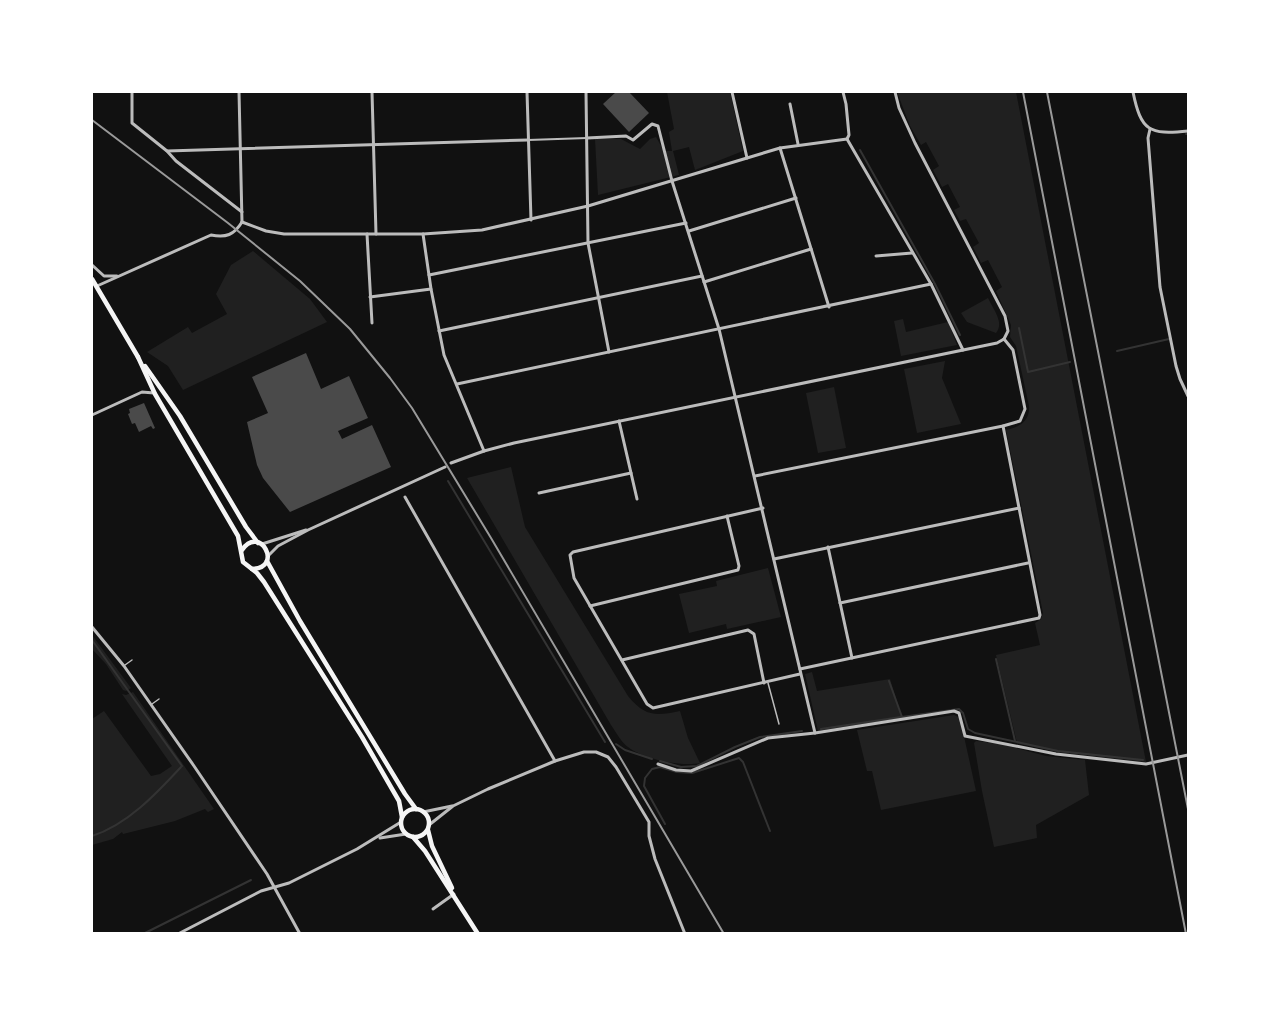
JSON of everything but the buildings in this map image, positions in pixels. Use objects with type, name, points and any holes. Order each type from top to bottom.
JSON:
[{"type":"main road","points":[[92,279],[138,357],[180,416],[246,527],[266,549],[267,559],[300,621],[405,794],[416,809],[428,817],[432,846],[458,901]]},
{"type":"main road","points":[[138,357],[155,394],[236,533],[243,562],[260,577],[277,602],[362,737],[399,801],[401,826],[406,834],[413,837],[420,837],[429,827]]},
{"type":"main road","points":[[242,551],[249,543],[260,543]]},
{"type":"main road","points":[[252,569],[262,566],[267,559]]},
{"type":"main road","points":[[402,819],[410,810],[416,809]]},
{"type":"main road","points":[[413,837],[425,851],[478,933]]},
{"type":"street","points":[[132,92],[132,123],[176,161],[242,212]]},
{"type":"street","points":[[96,287],[211,235],[226,237],[234,232],[242,222],[239,92]]},
{"type":"street","points":[[372,92],[376,234]]},
{"type":"street","points":[[527,92],[531,220]]},
{"type":"street","points":[[585,92],[588,243],[609,352]]},
{"type":"street","points":[[732,92],[747,158]]},
{"type":"street","points":[[843,92],[849,135],[847,139],[931,284],[963,350]]},
{"type":"street","points":[[452,463],[484,450],[997,343],[1004,339],[1008,331],[1005,316],[904,119],[895,92]]},
{"type":"street","points":[[1133,92],[1138,115],[1150,129],[1167,134],[1188,131]]},
{"type":"street","points":[[790,104],[798,144]]},
{"type":"street","points":[[167,151],[626,136],[633,140],[652,124],[658,126],[672,181],[719,329],[815,734]]},
{"type":"street","points":[[1150,129],[1148,138],[1160,287],[1176,366],[1188,396]]},
{"type":"street","points":[[242,222],[276,233],[423,234],[483,230],[588,206],[780,148],[847,139]]},
{"type":"street","points":[[780,148],[829,307]]},
{"type":"street","points":[[688,231],[796,198]]},
{"type":"street","points":[[429,275],[686,223]]},
{"type":"street","points":[[367,234],[372,323]]},
{"type":"street","points":[[423,234],[444,355],[484,450]]},
{"type":"street","points":[[704,282],[811,249]]},
{"type":"street","points":[[876,256],[912,253]]},
{"type":"street","points":[[92,266],[106,277],[122,275]]},
{"type":"street","points":[[439,331],[702,276]]},
{"type":"street","points":[[457,384],[931,284]]},
{"type":"street","points":[[370,297],[431,289]]},
{"type":"street","points":[[755,476],[1020,421],[1025,409],[1013,350],[1004,339]]},
{"type":"street","points":[[92,415],[142,392],[155,394]]},
{"type":"street","points":[[619,421],[637,499]]},
{"type":"street","points":[[800,669],[1036,620],[1040,615],[1003,426]]},
{"type":"street","points":[[267,559],[278,546],[308,530],[445,466]]},
{"type":"street","points":[[539,493],[631,473]]},
{"type":"street","points":[[405,497],[555,761]]},
{"type":"street","points":[[763,508],[573,552],[570,555],[574,578],[647,704],[653,708],[800,674]]},
{"type":"street","points":[[774,559],[1018,508]]},
{"type":"street","points":[[590,606],[738,570],[727,516]]},
{"type":"street","points":[[260,543],[308,530]]},
{"type":"street","points":[[828,547],[852,658]]},
{"type":"street","points":[[840,603],[1028,563]]},
{"type":"street","points":[[92,627],[152,704],[274,886],[300,933]]},
{"type":"street","points":[[622,660],[748,630],[754,634],[766,682]]},
{"type":"street","points":[[658,764],[676,770],[691,771],[764,739],[815,734],[954,711],[959,713],[965,736],[969,738],[992,740],[1056,754],[1146,764],[1188,755]]},
{"type":"street","points":[[423,812],[453,806],[555,761],[584,752],[596,752],[608,758],[649,822],[649,836],[655,859],[685,933]]},
{"type":"street","points":[[429,827],[453,806]]},
{"type":"street","points":[[178,933],[274,886],[289,883],[375,839],[402,819]]},
{"type":"street","points":[[375,839],[406,834]]},
{"type":"street","points":[[433,909],[454,894]]},
{"type":"lane","points":[[124,666],[132,660]]},
{"type":"lane","points":[[766,682],[779,724]]},
{"type":"lane","points":[[152,704],[159,699]]},
{"type":"shaded area","points":[[667,92],[730,92],[743,151],[695,170],[689,147],[673,151],[679,175],[598,195],[595,139],[621,139],[640,149],[650,139],[656,137],[664,151],[672,151],[669,132],[674,129]]},
{"type":"shaded area","points":[[897,92],[1016,92],[1146,762],[1058,752],[1017,743],[996,655],[1040,645],[1035,623],[1041,619],[1043,613],[1006,430],[1016,427],[1026,419],[1029,406],[1016,346],[1010,337],[1011,325],[996,291],[1002,287],[988,260],[981,263],[973,247],[979,243],[966,219],[960,221],[954,210],[960,207],[948,184],[942,187],[933,170],[939,166],[926,142],[921,145],[910,126]]},
{"type":"shaded area","points":[[253,251],[310,299],[327,322],[183,390],[168,366],[147,352],[188,327],[192,333],[227,314],[216,294],[231,265]]},
{"type":"shaded area","points":[[988,298],[999,320],[996,333],[967,322],[961,313]]},
{"type":"shaded area","points":[[903,319],[906,332],[948,322],[957,345],[901,356],[894,321]]},
{"type":"shaded area","points":[[945,361],[942,378],[961,424],[917,433],[904,369]]},
{"type":"shaded area","points":[[834,387],[846,448],[818,453],[806,393]]},
{"type":"shaded area","points":[[511,467],[525,527],[628,696],[640,708],[651,713],[664,714],[680,711],[688,738],[700,763],[673,763],[643,755],[625,745],[611,725],[467,478]]},
{"type":"shaded area","points":[[768,568],[781,617],[727,629],[726,624],[689,633],[679,594],[717,586],[716,581]]},
{"type":"shaded area","points":[[92,635],[131,688],[123,690],[106,664],[92,649]]},
{"type":"shaded area","points":[[812,672],[817,691],[890,679],[902,718],[818,731],[805,674]]},
{"type":"shaded area","points":[[133,692],[214,809],[208,812],[205,809],[175,821],[123,834],[122,832],[113,839],[92,845],[92,719],[104,711],[151,776],[160,774],[172,766],[122,694]]},
{"type":"shaded area","points":[[954,715],[960,718],[976,791],[881,810],[872,771],[867,771],[857,730]]},
{"type":"shaded area","points":[[976,741],[1001,744],[1046,756],[1085,760],[1089,795],[1036,825],[1037,838],[994,847],[982,791],[974,743]]},
{"type":"waterway","points":[[860,150],[935,284],[960,335]]},
{"type":"waterway","points":[[1019,328],[1028,372],[1070,362]]},
{"type":"waterway","points":[[1117,351],[1169,339]]},
{"type":"waterway","points":[[448,481],[605,742]]},
{"type":"waterway","points":[[92,640],[182,766]]},
{"type":"waterway","points":[[996,659],[1015,741]]},
{"type":"waterway","points":[[889,681],[902,717],[959,709],[963,713],[968,729],[975,733],[1058,751],[1143,760]]},
{"type":"waterway","points":[[821,729],[901,717]]},
{"type":"waterway","points":[[660,761],[681,767],[697,766],[760,737],[802,731]]},
{"type":"waterway","points":[[616,744],[625,750],[652,759]]},
{"type":"waterway","points":[[665,824],[644,786],[645,778],[652,769],[660,767],[692,773],[739,758],[743,762],[770,831]]},
{"type":"waterway","points":[[92,836],[129,816],[151,798],[181,767]]},
{"type":"waterway","points":[[143,934],[251,880]]},
{"type":"railway","points":[[1023,92],[1186,934]]},
{"type":"railway","points":[[1047,92],[1188,809]]},
{"type":"railway","points":[[92,120],[300,281],[350,329],[390,378],[412,408],[491,538],[724,934]]}]
